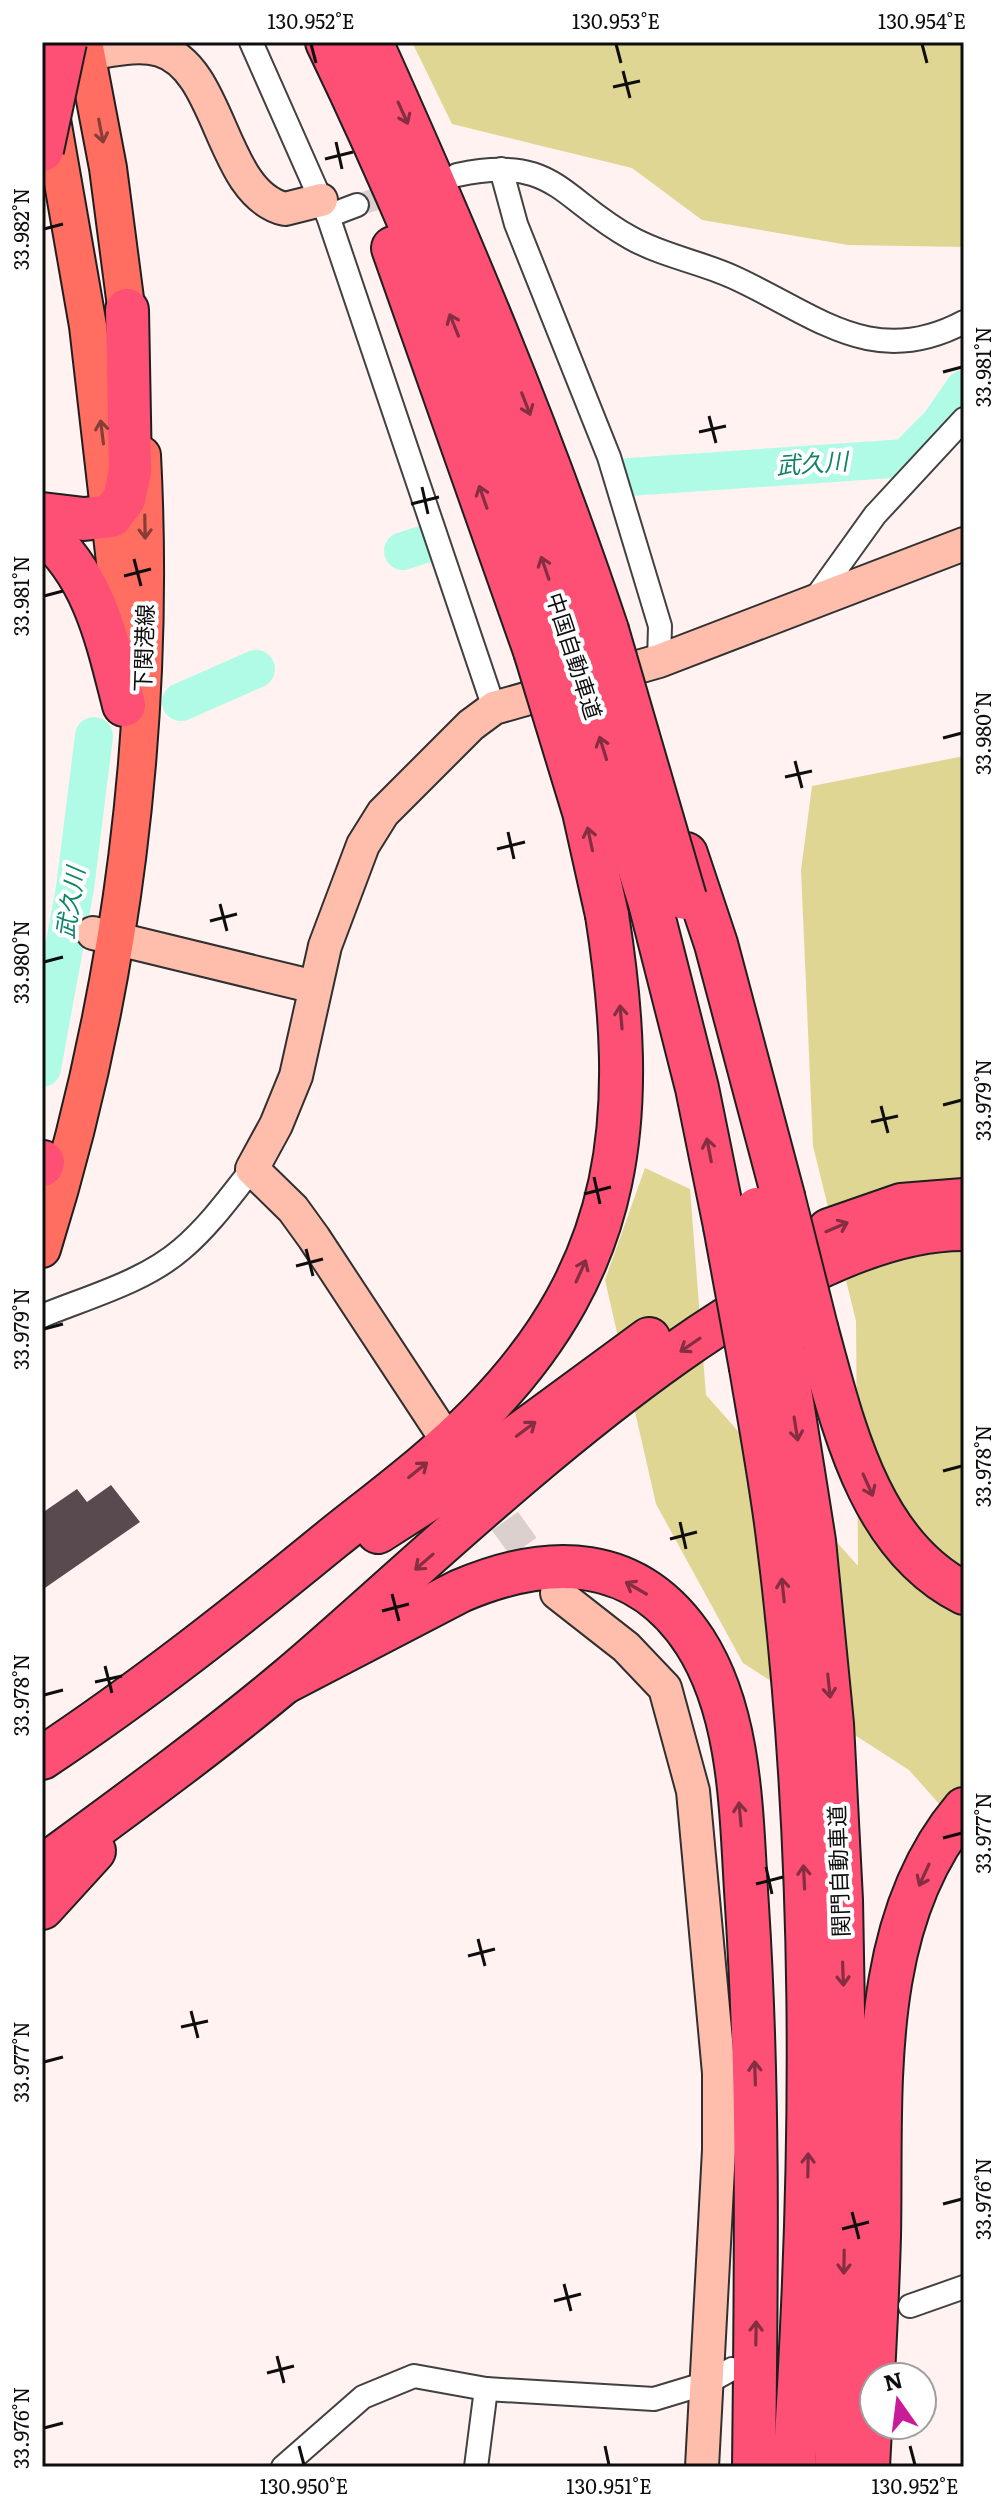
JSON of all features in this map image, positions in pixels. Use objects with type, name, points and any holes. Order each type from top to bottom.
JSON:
[{"type":"highway","points":[[42,1758],[101,1719],[227,1625],[436,1455],[516,1375],[571,1295],[605,1208],[621,1125],[622,1025],[607,915],[584,812],[571,641],[320,42]]},
{"type":"highway","name":"中国自動車道","points":[[327,42],[371,133],[461,341],[667,900]]},
{"type":"highway","name":"中国自動車道","points":[[371,42],[482,292],[579,545],[571,641]]},
{"type":"highway","points":[[49,161],[78,46]]},
{"type":"highway","points":[[42,514],[84,519],[111,516],[124,499],[130,471],[127,310]]},
{"type":"highway","points":[[42,531],[71,560],[88,586],[124,705]]},
{"type":"highway","name":"中国自動車道","points":[[571,641],[641,670],[667,900],[697,1088],[755,1210],[754,1289]]},
{"type":"highway","points":[[641,670],[716,944],[755,1210],[784,1350],[853,1450],[879,1506],[914,1558],[964,1593]]},
{"type":"highway","points":[[227,1625],[442,1491],[636,1347],[760,1267],[863,1216],[901,1205],[964,1200]]},
{"type":"highway","points":[[42,1867],[285,1682],[555,1448],[707,1333],[837,1258],[914,1233],[964,1229]]},
{"type":"highway","name":"関門自動車道","points":[[754,1289],[784,1350],[814,1541],[832,1724],[841,1886],[846,2176],[836,2467]]},
{"type":"highway","name":"関門自動車道","points":[[784,1350],[780,1560],[796,1723],[806,1908],[808,2185],[794,2467]]},
{"type":"highway","points":[[285,1682],[460,1591],[489,1579],[542,1565],[567,1565],[614,1576],[659,1602],[694,1642],[713,1679],[730,1740],[745,1876],[756,2084],[754,2467]]},
{"type":"highway","points":[[42,1782],[101,1719]]},
{"type":"highway","points":[[42,1908],[150,1787]]},
{"type":"highway","points":[[868,2467],[878,2280],[882,2078],[890,1984],[909,1908],[937,1847],[964,1809]]},
{"type":"main road","points":[[42,63],[78,46]]},
{"type":"main road","name":"下関港線","points":[[42,1165],[78,1022],[104,936],[142,708],[146,588],[141,451],[127,310],[108,168],[78,46]]},
{"type":"main road","name":"下関港線","points":[[42,70],[49,161],[88,326],[125,655],[124,705],[104,936],[85,1098],[42,1249]]},
{"type":"street","points":[[251,42],[324,208],[494,708]]},
{"type":"street","points":[[78,46],[152,48],[173,56],[191,75],[258,195],[285,209],[357,205]]},
{"type":"street","points":[[457,175],[501,169],[545,178],[636,241],[731,276],[848,335],[868,341],[905,342],[936,336],[964,322]]},
{"type":"street","points":[[501,169],[516,224],[609,457],[660,626],[641,670]]},
{"type":"street","points":[[814,600],[875,515],[964,419]]},
{"type":"street","points":[[42,1316],[144,1274],[181,1250],[222,1208],[252,1169],[276,1125],[296,1076],[315,987],[339,903],[373,826],[446,748],[494,708],[641,670],[964,544]]},
{"type":"street","points":[[104,936],[315,987]]},
{"type":"street","points":[[252,1169],[293,1209],[307,1228],[439,1428]]},
{"type":"street","points":[[557,1593],[626,1647],[665,1688],[693,1791],[719,2073],[720,2376],[702,2467]]},
{"type":"street","points":[[910,2306],[964,2287]]},
{"type":"street","points":[[283,2467],[363,2397],[414,2376],[486,2389],[654,2399],[720,2376]]},
{"type":"street","points":[[476,2467],[486,2389]]},
{"type":"shaded area","points":[[412,42],[964,42],[964,247],[848,245],[702,220],[632,168],[452,124]]},
{"type":"shaded area","points":[[964,756],[964,1832],[909,1770],[743,1663],[656,1504],[605,1280],[645,1168],[690,1189],[706,1395],[858,1566],[856,1321],[813,1146],[801,870],[812,786]]},
{"type":"building","points":[[111,1485],[140,1522],[42,1590],[42,1513],[77,1489],[87,1502]]},
{"type":"waterway","name":"武久川","points":[[629,477],[906,458],[939,425],[964,389]]},
{"type":"waterway","name":"武久川","points":[[403,551],[425,544]]},
{"type":"waterway","name":"武久川","points":[[181,702],[256,669]]},
{"type":"waterway","name":"武久川","points":[[42,1068],[75,888],[94,736]]},
{"type":"tunnel","points":[[357,205],[405,190]]},
{"type":"tunnel","points":[[477,1482],[550,1584]]}]
